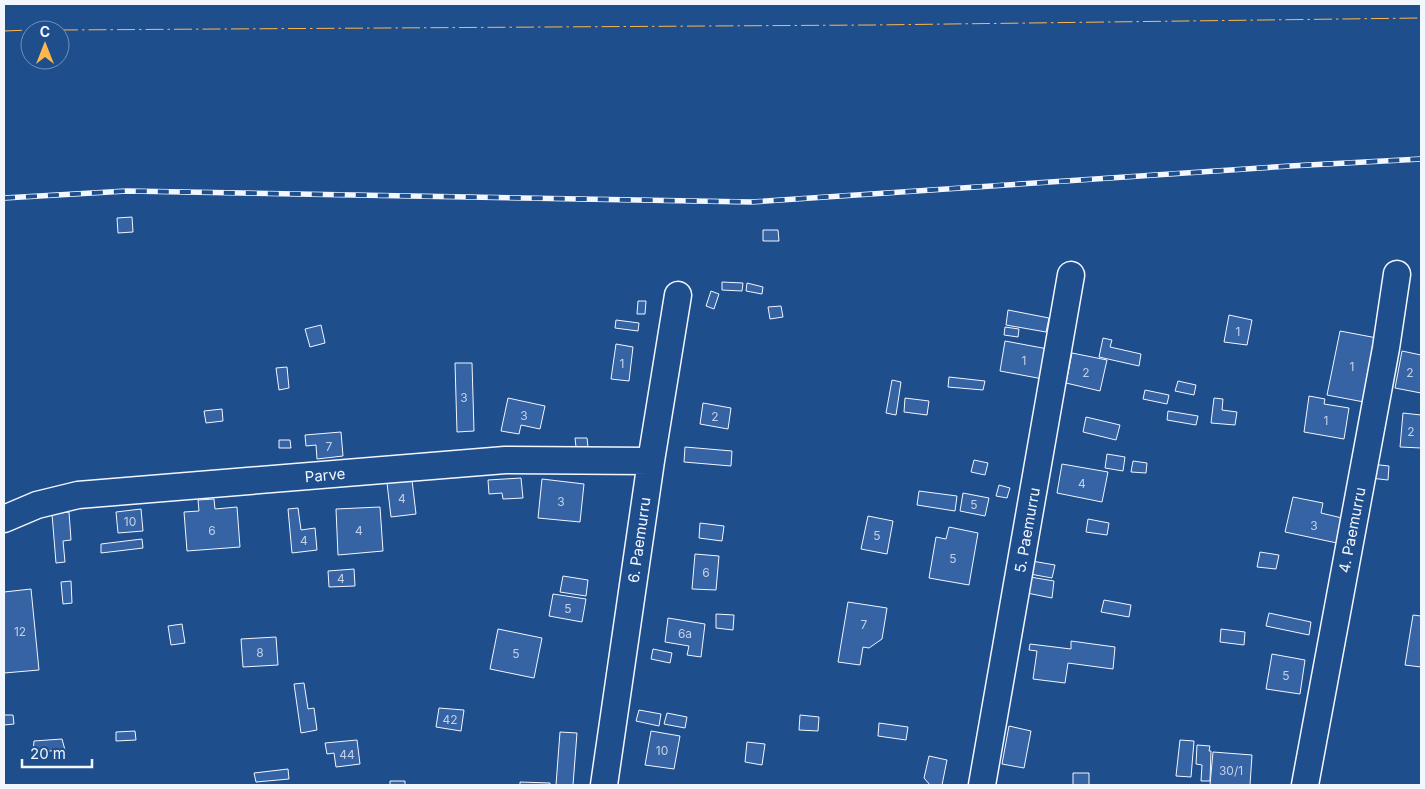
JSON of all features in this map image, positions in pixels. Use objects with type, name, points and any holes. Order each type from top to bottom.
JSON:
[{"type":"street","name":"4. Paemurru","points":[[1305,785],[1386,348],[1397,274]]},
{"type":"street","name":"5. Paemurru","points":[[982,785],[1072,275]]},
{"type":"street","name":"6. Paemurru","points":[[604,785],[651,461],[678,295]]},
{"type":"street","name":"Parve","points":[[4,519],[37,505],[78,495],[505,460],[651,461]]},
{"type":"building","points":[[132,217],[133,232],[118,233],[117,218]]},
{"type":"building","points":[[763,230],[778,230],[779,241],[763,241]]},
{"type":"building","points":[[722,282],[743,283],[742,291],[722,290]]},
{"type":"building","points":[[747,283],[763,287],[762,294],[746,291]]},
{"type":"building","points":[[711,291],[719,294],[714,309],[706,306]]},
{"type":"building","points":[[638,301],[646,301],[645,314],[637,314]]},
{"type":"building","points":[[781,306],[783,317],[770,319],[768,307]]},
{"type":"building","points":[[1008,310],[1049,318],[1046,332],[1006,325]]},
{"type":"building","points":[[1229,315],[1252,320],[1247,345],[1224,342]]},
{"type":"building","points":[[616,320],[639,323],[638,331],[615,328]]},
{"type":"building","points":[[321,325],[325,343],[310,347],[305,329]]},
{"type":"building","points":[[1005,327],[1019,329],[1018,337],[1004,335]]},
{"type":"building","points":[[1340,331],[1377,338],[1364,402],[1327,395]]},
{"type":"building","points":[[1103,338],[1112,340],[1110,347],[1141,354],[1139,366],[1099,357]]},
{"type":"building","points":[[1005,341],[1048,349],[1043,379],[1000,371]]},
{"type":"building","points":[[616,344],[633,347],[629,381],[611,379]]},
{"type":"building","points":[[1402,351],[1421,355],[1421,393],[1395,388]]},
{"type":"building","points":[[1072,353],[1107,360],[1100,391],[1066,383]]},
{"type":"building","points":[[455,363],[472,363],[474,431],[457,432]]},
{"type":"building","points":[[287,367],[289,388],[279,390],[276,368]]},
{"type":"building","points":[[949,377],[985,381],[983,390],[948,387]]},
{"type":"building","points":[[892,380],[901,382],[896,415],[886,413]]},
{"type":"building","points":[[1178,381],[1196,385],[1194,395],[1175,391]]},
{"type":"building","points":[[1145,390],[1169,395],[1167,404],[1143,399]]},
{"type":"building","points":[[1309,396],[1325,399],[1324,404],[1349,408],[1344,439],[1304,432]]},
{"type":"building","points":[[508,398],[545,406],[540,429],[521,425],[519,434],[501,431]]},
{"type":"building","points":[[905,398],[929,401],[927,415],[904,412]]},
{"type":"building","points":[[1214,398],[1223,399],[1222,410],[1237,412],[1235,425],[1211,423]]},
{"type":"building","points":[[703,403],[731,408],[728,429],[700,424]]},
{"type":"building","points":[[222,409],[223,421],[206,423],[204,411]]},
{"type":"building","points":[[1168,411],[1198,416],[1196,425],[1167,420]]},
{"type":"building","points":[[1403,413],[1421,415],[1421,448],[1400,447]]},
{"type":"building","points":[[1086,417],[1120,425],[1116,440],[1083,432]]},
{"type":"building","points":[[341,432],[343,456],[317,459],[316,445],[306,446],[305,435]]},
{"type":"building","points":[[575,438],[587,438],[588,447],[576,447]]},
{"type":"building","points":[[279,440],[290,440],[291,448],[279,448]]},
{"type":"building","points":[[685,447],[732,451],[731,466],[684,462]]},
{"type":"building","points":[[1107,454],[1125,457],[1123,471],[1105,468]]},
{"type":"building","points":[[974,460],[988,463],[985,475],[971,472]]},
{"type":"building","points":[[1133,461],[1147,463],[1146,473],[1131,472]]},
{"type":"building","points":[[1062,464],[1108,472],[1102,502],[1057,493]]},
{"type":"building","points":[[1371,464],[1389,466],[1388,480],[1370,478]]},
{"type":"building","points":[[521,478],[523,498],[503,499],[502,493],[489,494],[488,480]]},
{"type":"building","points":[[542,479],[584,484],[580,522],[538,518]]},
{"type":"building","points":[[412,480],[416,514],[391,517],[387,483]]},
{"type":"building","points":[[999,485],[1010,488],[1007,498],[996,496]]},
{"type":"building","points":[[919,491],[957,496],[955,511],[917,505]]},
{"type":"building","points":[[963,493],[989,498],[985,516],[960,511]]},
{"type":"building","points":[[1293,497],[1323,503],[1321,513],[1342,518],[1337,543],[1285,532]]},
{"type":"building","points":[[214,499],[215,509],[237,507],[240,547],[187,551],[184,512],[199,511],[198,500]]},
{"type":"building","points":[[380,507],[383,551],[338,555],[336,509]]},
{"type":"building","points":[[298,508],[301,530],[315,528],[317,550],[292,553],[288,509]]},
{"type":"building","points":[[141,509],[143,531],[118,533],[116,512]]},
{"type":"building","points":[[69,512],[71,540],[63,541],[65,562],[56,563],[52,514]]},
{"type":"building","points":[[868,516],[893,521],[887,554],[861,549]]},
{"type":"building","points":[[1088,519],[1109,523],[1107,535],[1086,532]]},
{"type":"building","points":[[700,523],[724,526],[722,541],[699,538]]},
{"type":"building","points":[[949,527],[978,533],[969,585],[929,578],[936,537],[946,539]]},
{"type":"building","points":[[142,539],[143,548],[101,553],[101,544]]},
{"type":"building","points":[[1260,552],[1279,555],[1276,569],[1257,567]]},
{"type":"building","points":[[695,554],[719,556],[716,590],[692,589]]},
{"type":"building","points":[[1032,561],[1055,565],[1052,578],[1030,574]]},
{"type":"building","points":[[354,569],[355,586],[329,587],[328,571]]},
{"type":"building","points":[[563,576],[588,580],[586,596],[560,592]]},
{"type":"building","points":[[1030,577],[1054,581],[1052,598],[1027,593]]},
{"type":"building","points":[[71,581],[72,603],[63,604],[61,582]]},
{"type":"building","points":[[31,589],[39,670],[4,673],[4,592]]},
{"type":"building","points":[[553,594],[586,599],[582,622],[549,616]]},
{"type":"building","points":[[1104,600],[1131,605],[1129,617],[1101,612]]},
{"type":"building","points":[[848,602],[887,608],[882,639],[869,648],[863,647],[860,665],[838,662]]},
{"type":"building","points":[[1269,613],[1311,622],[1309,635],[1266,626]]},
{"type":"building","points":[[716,614],[734,615],[733,630],[716,628]]},
{"type":"building","points":[[1413,615],[1421,616],[1421,667],[1405,665]]},
{"type":"building","points":[[668,618],[705,624],[701,657],[687,655],[689,646],[665,642]]},
{"type":"building","points":[[182,624],[185,643],[171,645],[168,626]]},
{"type":"building","points":[[498,629],[542,638],[534,678],[490,669]]},
{"type":"building","points":[[1221,629],[1245,632],[1244,645],[1220,642]]},
{"type":"building","points":[[276,637],[278,665],[243,667],[241,639]]},
{"type":"building","points":[[1071,641],[1115,647],[1113,669],[1068,663],[1065,683],[1033,679],[1037,651],[1029,650],[1030,644],[1071,649]]},
{"type":"building","points":[[653,649],[672,653],[670,663],[651,659]]},
{"type":"building","points":[[1272,654],[1305,660],[1300,694],[1266,689]]},
{"type":"building","points":[[304,683],[308,709],[314,708],[317,730],[301,733],[294,684]]},
{"type":"building","points":[[439,708],[464,710],[461,731],[436,727]]},
{"type":"building","points":[[639,710],[661,714],[659,726],[636,721]]},
{"type":"building","points":[[667,713],[687,717],[685,728],[664,724]]},
{"type":"building","points":[[4,715],[13,715],[14,724],[4,725]]},
{"type":"building","points":[[800,715],[819,717],[818,731],[799,730]]},
{"type":"building","points":[[879,723],[908,727],[906,740],[878,736]]},
{"type":"building","points":[[1009,726],[1031,731],[1024,768],[1002,764]]},
{"type":"building","points":[[135,731],[136,740],[116,741],[116,732]]},
{"type":"building","points":[[651,731],[680,736],[674,769],[645,765]]},
{"type":"building","points":[[560,732],[577,733],[573,785],[556,785]]},
{"type":"building","points":[[62,739],[65,750],[33,752],[34,741]]},
{"type":"building","points":[[357,740],[360,764],[336,767],[334,753],[327,754],[325,743]]},
{"type":"building","points":[[1180,740],[1194,741],[1191,777],[1176,776]]},
{"type":"building","points":[[747,742],[765,744],[762,765],[745,762]]},
{"type":"building","points":[[1197,745],[1210,746],[1210,781],[1201,781],[1202,765],[1196,764]]},
{"type":"building","points":[[1213,752],[1252,755],[1250,785],[1210,785]]},
{"type":"building","points":[[929,756],[947,760],[942,785],[930,785],[924,778]]},
{"type":"building","points":[[288,769],[289,779],[256,782],[254,773]]},
{"type":"building","points":[[1073,773],[1089,773],[1089,785],[1073,785]]},
{"type":"building","points":[[390,781],[405,781],[405,785],[390,785]]},
{"type":"building","points":[[520,782],[550,783],[550,785],[520,785]]},
{"type":"railway","points":[[4,198],[127,191],[751,202],[1421,159]]},
{"type":"power","points":[[70,30],[872,25],[1421,18]]},
{"type":"power","points":[[4,31],[20,30]]}]
